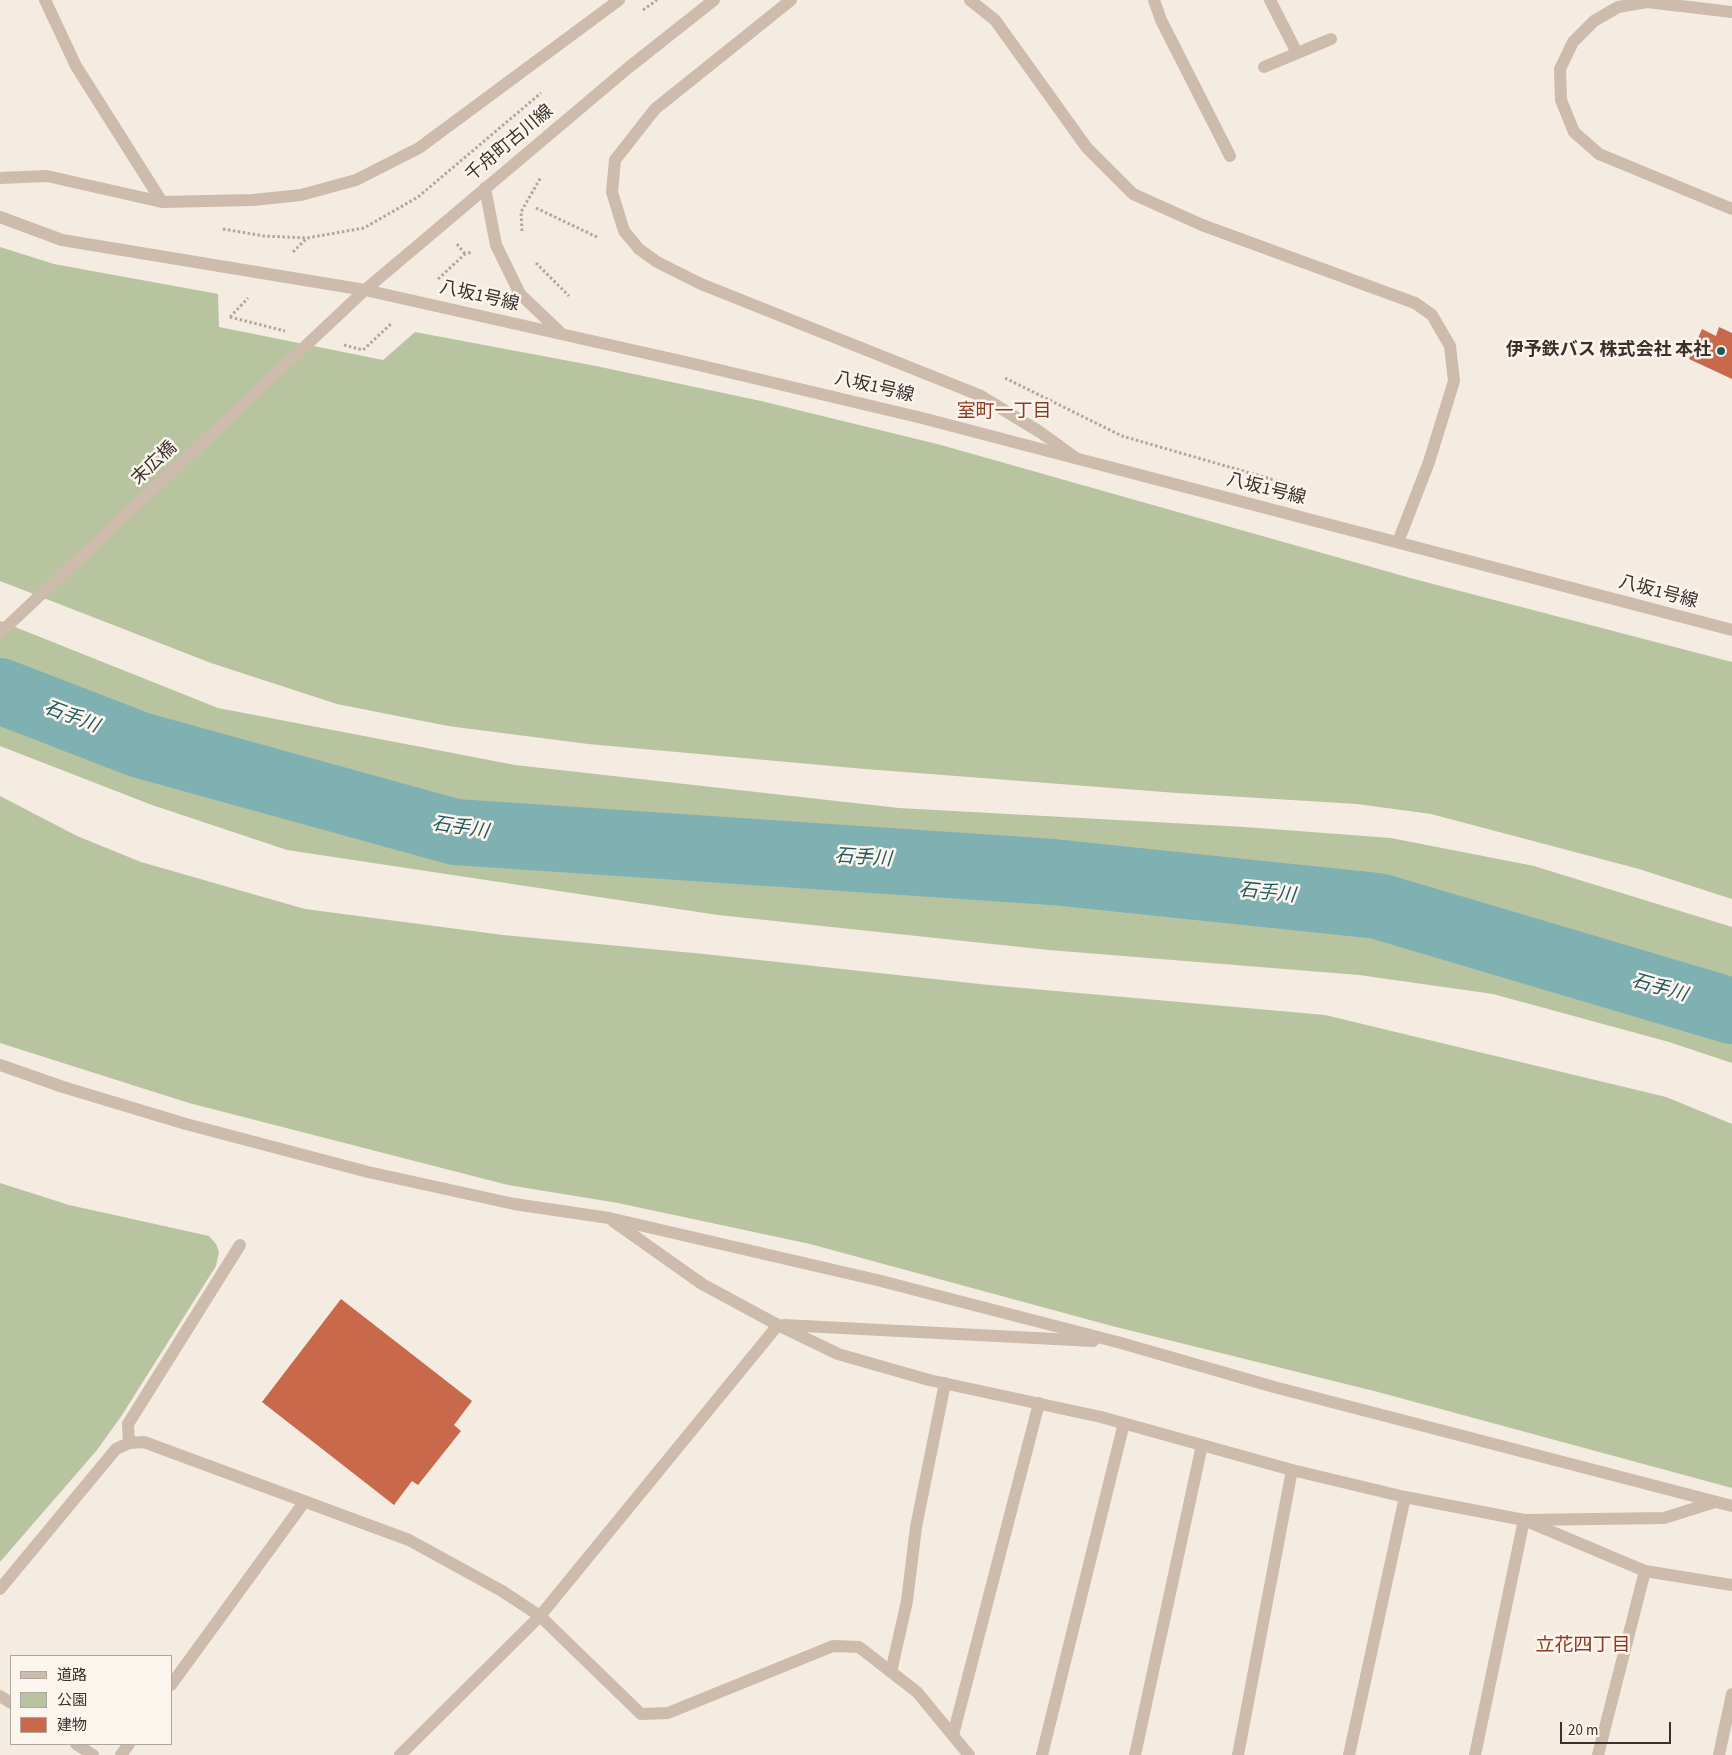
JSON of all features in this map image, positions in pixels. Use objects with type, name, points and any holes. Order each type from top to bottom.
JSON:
[{"type":"street","points":[[45,0],[76,66],[162,202]]},
{"type":"street","points":[[0,178],[47,176],[162,202],[252,200],[301,196],[356,180],[419,148],[619,0]]},
{"type":"street","name":"千舟町古川線","points":[[333,319],[628,68],[714,0]]},
{"type":"street","points":[[791,0],[655,109],[615,160],[612,192],[624,232],[639,249],[657,262],[701,284],[979,395],[1040,432],[1079,460]]},
{"type":"street","points":[[970,0],[995,20],[1087,148],[1133,194],[1202,225],[1415,303],[1432,315],[1450,346],[1454,381],[1429,462],[1398,542]]},
{"type":"street","points":[[1154,0],[1161,20],[1230,156]]},
{"type":"street","points":[[1270,0],[1297,53]]},
{"type":"street","points":[[1732,12],[1647,2],[1618,7],[1594,21],[1573,42],[1560,69],[1561,100],[1574,132],[1599,154],[1732,209]]},
{"type":"street","points":[[1264,67],[1331,39]]},
{"type":"street","points":[[485,188],[496,245],[520,294],[562,334]]},
{"type":"street","name":"八坂1号線","points":[[0,217],[62,240],[365,290],[912,416],[1732,630]]},
{"type":"street","name":"末広橋","points":[[0,633],[333,319]]},
{"type":"street","points":[[0,1065],[63,1087],[186,1124],[368,1172],[514,1204],[610,1218],[877,1280],[1121,1342],[1274,1387],[1732,1506]]},
{"type":"street","points":[[610,1218],[702,1284],[778,1325],[838,1354],[945,1383],[1124,1423],[1292,1470],[1405,1497],[1524,1520],[1664,1518],[1715,1502]]},
{"type":"street","points":[[128,1442],[128,1424],[240,1245]]},
{"type":"street","points":[[778,1325],[1121,1342]]},
{"type":"street","points":[[400,1755],[540,1616],[778,1325]]},
{"type":"street","points":[[891,1672],[907,1601],[916,1527],[945,1383]]},
{"type":"street","points":[[953,1735],[1039,1403]]},
{"type":"street","points":[[1042,1755],[1124,1423]]},
{"type":"street","points":[[0,1589],[116,1448],[128,1442],[144,1442],[410,1540],[540,1616],[641,1714],[668,1713],[833,1646],[859,1647],[917,1692],[969,1755]]},
{"type":"street","points":[[1134,1755],[1202,1445]]},
{"type":"street","points":[[1238,1755],[1292,1470]]},
{"type":"street","points":[[1349,1755],[1405,1497]]},
{"type":"street","points":[[172,1684],[305,1501]]},
{"type":"street","points":[[1524,1520],[1645,1571],[1732,1585]]},
{"type":"street","points":[[1475,1755],[1524,1520]]},
{"type":"street","points":[[1598,1755],[1645,1571]]},
{"type":"street","points":[[1719,1755],[1732,1694]]},
{"type":"street","points":[[77,1745],[88,1754]]},
{"type":"path","points":[[536,208],[608,242],[624,232]]},
{"type":"path","points":[[521,212],[522,239]]},
{"type":"path","points":[[532,260],[569,296]]},
{"type":"path","points":[[1000,375],[1122,436],[1293,486]]},
{"type":"green space","points":[[0,247],[54,264],[218,294],[219,327],[383,360],[415,332],[596,366],[761,401],[941,445],[1414,579],[1732,662],[1732,899],[1639,869],[1431,814],[1357,804],[1177,793],[865,769],[588,744],[448,726],[337,704],[211,663],[0,581]]},
{"type":"green space","points":[[0,621],[218,708],[515,765],[899,808],[1245,827],[1391,838],[1534,866],[1732,927],[1732,1063],[1669,1042],[1493,994],[1359,975],[1049,950],[718,915],[287,850],[152,805],[0,746]]},
{"type":"green space","points":[[0,796],[77,836],[141,862],[305,909],[503,935],[704,954],[989,985],[1325,1015],[1666,1097],[1732,1124],[1732,1488],[1378,1392],[1112,1326],[810,1244],[618,1203],[508,1185],[189,1103],[0,1043]]},
{"type":"green space","points":[[0,1183],[69,1205],[209,1236],[216,1244],[219,1252],[216,1266],[122,1415],[97,1450],[0,1562]]},
{"type":"building","name":"伊予鉄バス 株式会社 本社","points":[[1719,327],[1732,333],[1732,379],[1689,359],[1702,329],[1716,336]]},
{"type":"building","points":[[341,1299],[472,1401],[454,1425],[461,1431],[418,1485],[412,1481],[394,1505],[262,1402]]},
{"type":"waterway","name":"石手川","points":[[0,691],[140,745],[455,832],[1053,872],[1378,906],[1732,1011]]},
{"type":"place","name":"伊予鉄バス 株式会社 本社","points":[[1721,351]]},
{"type":"district","name":"室町一丁目","points":[[1004,413]]},
{"type":"district","name":"立花四丁目","points":[[1583,1647]]}]
